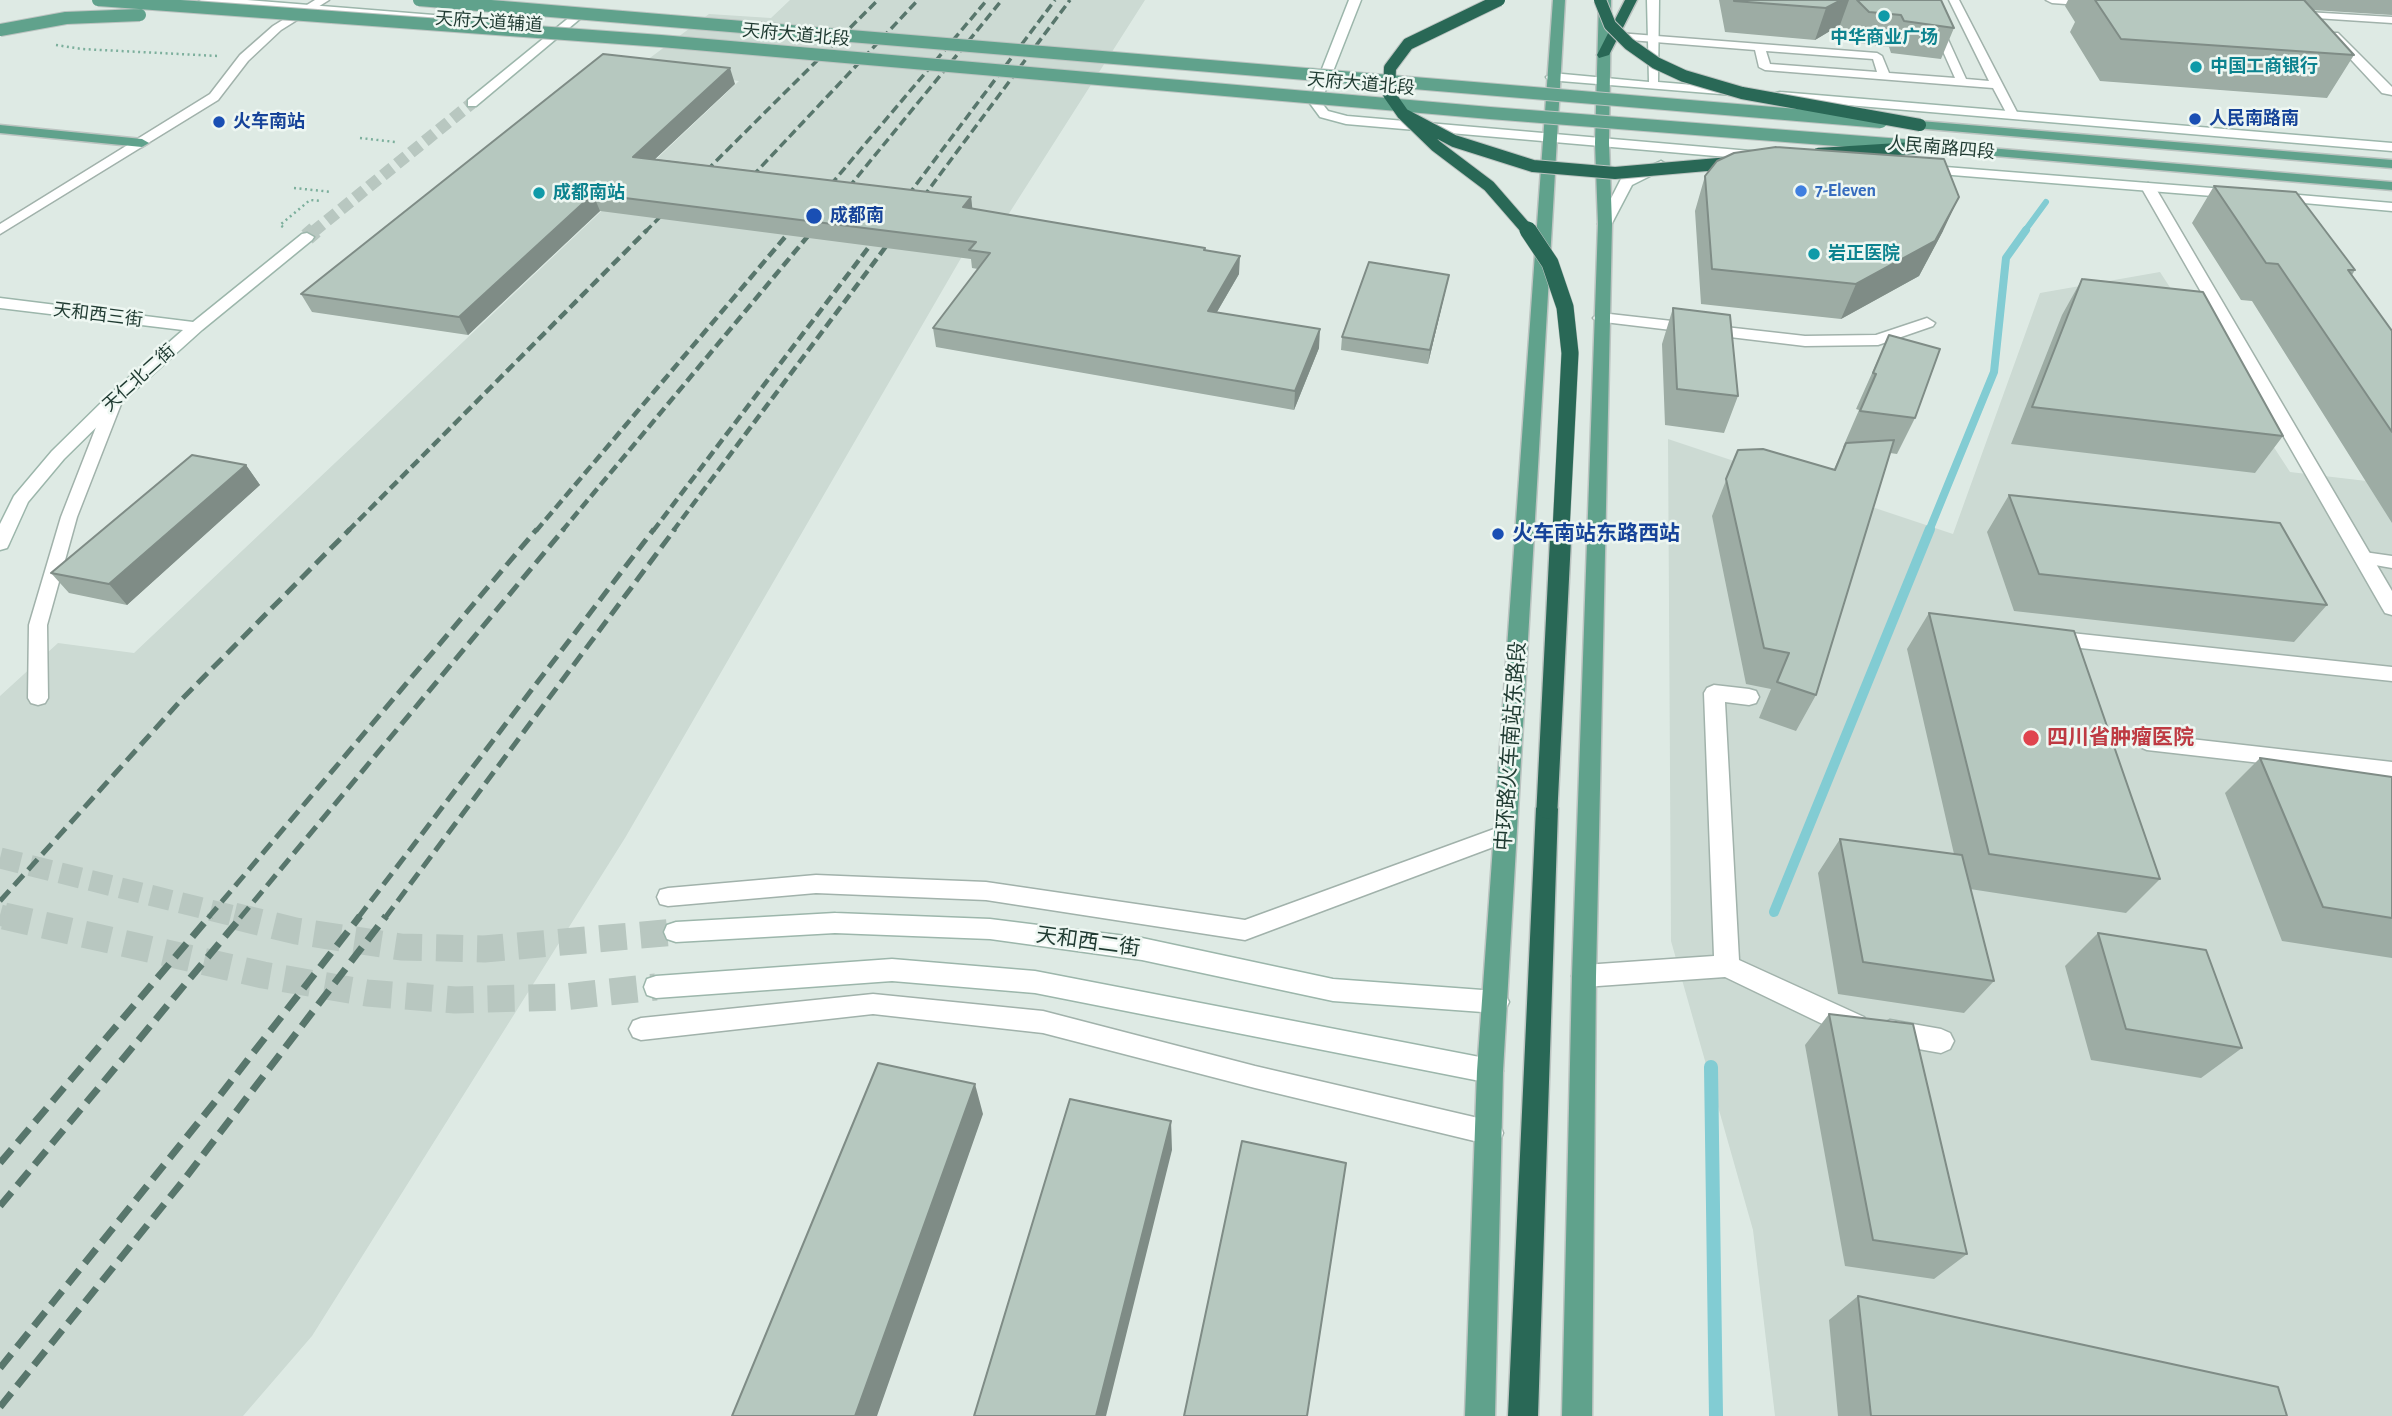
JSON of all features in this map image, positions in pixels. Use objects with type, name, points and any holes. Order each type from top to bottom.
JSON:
[{"type":"highway","points":[[1499,0],[1408,44],[1390,68],[1390,93],[1403,114],[1436,146],[1489,186],[1520,219],[1549,263],[1565,307],[1570,354],[1547,808],[1524,1416]]},
{"type":"highway","points":[[1602,0],[1610,24],[1629,44],[1656,63],[1684,76],[1741,93],[1920,125]]},
{"type":"highway","points":[[1609,35],[1631,0]]},
{"type":"highway","points":[[1403,114],[1454,141],[1500,158],[1546,168],[1615,173],[1779,158]]},
{"type":"highway","points":[[1806,157],[1930,147]]},
{"type":"main road","name":"天府大道北段","points":[[98,0],[675,42],[1490,113]]},
{"type":"main road","name":"天府大道北段","points":[[419,0],[1493,91]]},
{"type":"main road","name":"中环路火车南站东路段","points":[[1480,1416],[1490,1071],[1559,0]]},
{"type":"main road","points":[[1577,1416],[1584,976],[1605,224],[1602,81],[1603,55],[1609,35],[1602,0]]},
{"type":"main road","points":[[0,30],[66,19],[249,12]]},
{"type":"main road","name":"人民南路四段","points":[[1493,91],[2392,164]]},
{"type":"main road","name":"人民南路四段","points":[[1490,113],[2392,186]]},
{"type":"main road","points":[[0,129],[142,143]]},
{"type":"street","name":"天府大道辅道","points":[[205,0],[563,28],[575,18],[351,0]]},
{"type":"street","points":[[0,230],[214,97],[244,58],[277,28],[323,0]]},
{"type":"street","points":[[1355,0],[1315,102],[1324,114],[1346,121],[1779,158]]},
{"type":"street","points":[[1653,0],[1654,86]]},
{"type":"street","points":[[2052,0],[2108,4]]},
{"type":"street","points":[[2274,13],[2392,20]]},
{"type":"street","points":[[2316,16],[2386,90],[2392,91]]},
{"type":"street","points":[[472,103],[563,28]]},
{"type":"street","name":"人民南路四段","points":[[1552,77],[2392,148]]},
{"type":"street","points":[[1605,224],[1626,182],[1672,160],[1713,152]]},
{"type":"street","name":"人民南路四段","points":[[1806,157],[1876,165]]},
{"type":"street","name":"人民南路四段","points":[[1903,167],[2392,207]]},
{"type":"street","points":[[2148,187],[2392,608]]},
{"type":"street","name":"天仁北二街","points":[[0,544],[20,500],[58,456],[115,399],[196,327],[307,237]]},
{"type":"street","name":"天和西三街","points":[[0,303],[196,327]]},
{"type":"street","points":[[1601,318],[1805,341],[1878,340],[1927,323]]},
{"type":"street","points":[[1727,966],[1714,693],[1749,697]]},
{"type":"street","name":"天和西二街","points":[[676,932],[835,923],[990,929],[1142,949],[1333,990],[1496,1002]]},
{"type":"street","points":[[1584,976],[1727,966],[1846,1024],[1941,1041]]},
{"type":"street","points":[[656,987],[892,970],[1035,982],[1490,1071]]},
{"type":"lane","points":[[1925,0],[1962,82]]},
{"type":"lane","points":[[1954,0],[2013,116]]},
{"type":"lane","points":[[1609,35],[1877,56],[1884,76]]},
{"type":"lane","points":[[1760,47],[1765,68],[1997,85]]},
{"type":"lane","points":[[38,698],[38,625],[69,517],[115,399]]},
{"type":"lane","points":[[2364,558],[2392,562]]},
{"type":"lane","points":[[2032,636],[2392,674]]},
{"type":"lane","points":[[2147,742],[2392,770]]},
{"type":"lane","points":[[668,897],[816,884],[986,891],[1245,930],[1505,834]]},
{"type":"lane","points":[[641,1029],[873,1004],[1043,1022],[1255,1077],[1490,1132]]},
{"type":"path","points":[[55,44],[82,49],[244,58]]},
{"type":"path","points":[[360,138],[395,142]]},
{"type":"path","points":[[295,188],[332,192]]},
{"type":"shaded area","points":[[790,0],[1145,0],[994,237],[975,234],[625,838],[312,1336],[243,1416],[0,1416],[0,696],[58,643],[134,653],[739,81],[635,69],[709,14],[771,18]]},
{"type":"shaded area","name":"四川省肿瘤医院","points":[[2160,272],[2290,472],[2392,484],[2392,1416],[1775,1416],[1753,1230],[1671,941],[1668,439],[1953,534],[2040,293]]},
{"type":"building","points":[[1734,0],[1841,0],[1826,8]]},
{"type":"building","points":[[1857,0],[1941,0],[1954,28],[1904,21],[1901,15],[1869,12]]},
{"type":"building","points":[[2095,0],[2304,0],[2354,55],[2121,39]]},
{"type":"building","points":[[603,54],[730,68],[633,157],[971,197],[963,207],[1240,256],[1208,311],[1320,329],[1295,391],[933,328],[990,253],[969,250],[976,242],[593,194],[459,317],[301,294]]},
{"type":"building","name":"岩正医院","points":[[1776,147],[1944,159],[1959,197],[1935,241],[1856,284],[1712,269],[1705,176],[1717,161],[1734,153]]},
{"type":"building","points":[[2214,186],[2296,192],[2355,270],[2348,270],[2392,331],[2392,432],[2278,264],[2266,263]]},
{"type":"building","points":[[1369,262],[1449,275],[1430,350],[1342,337]]},
{"type":"building","points":[[2082,279],[2203,292],[2283,436],[2032,407]]},
{"type":"building","points":[[1673,308],[1730,315],[1738,396],[1677,389]]},
{"type":"building","points":[[1889,335],[1940,349],[1915,418],[1860,411]]},
{"type":"building","points":[[1894,440],[1816,695],[1777,682],[1789,653],[1764,648],[1726,479],[1738,450],[1763,449],[1835,470],[1846,443]]},
{"type":"building","points":[[192,455],[246,465],[109,584],[51,573]]},
{"type":"building","points":[[2009,495],[2280,523],[2327,605],[2039,574]]},
{"type":"building","points":[[1929,613],[2074,631],[2160,879],[1989,854]]},
{"type":"building","points":[[2260,758],[2392,777],[2392,918],[2323,907]]},
{"type":"building","points":[[1840,839],[1962,855],[1994,981],[1863,962]]},
{"type":"building","points":[[2098,933],[2206,950],[2242,1048],[2126,1029]]},
{"type":"building","points":[[1829,1014],[1913,1024],[1967,1254],[1873,1240]]},
{"type":"building","points":[[878,1063],[975,1084],[855,1416],[732,1416]]},
{"type":"building","points":[[1070,1099],[1171,1121],[1096,1416],[974,1416]]},
{"type":"building","points":[[1242,1141],[1346,1163],[1307,1416],[1184,1416]]},
{"type":"building","points":[[1858,1296],[2278,1387],[2287,1416],[1871,1416]]},
{"type":"waterway","points":[[2024,232],[2046,202]]},
{"type":"waterway","points":[[1929,531],[1994,372],[2006,258],[2026,230]]},
{"type":"waterway","points":[[1774,912],[1930,529]]},
{"type":"waterway","points":[[1711,1067],[1716,1416]]},
{"type":"tunnel","points":[[313,232],[472,103]]},
{"type":"tunnel","points":[[307,237],[315,230]]},
{"type":"tunnel","points":[[0,858],[242,918]]},
{"type":"tunnel","points":[[0,915],[11,918]]},
{"type":"tunnel","points":[[4,916],[263,975],[367,993],[455,1000],[563,997],[656,987]]},
{"type":"tunnel","points":[[234,916],[296,931],[401,947],[484,949],[676,932]]},
{"type":"railway","points":[[697,180],[878,0]]},
{"type":"railway","points":[[743,186],[918,0]]},
{"type":"railway","points":[[822,195],[987,0]]},
{"type":"railway","points":[[840,198],[1002,0]]},
{"type":"railway","points":[[900,206],[1055,0]]},
{"type":"railway","points":[[915,208],[1070,0]]},
{"type":"railway","points":[[647,230],[672,205]]},
{"type":"railway","points":[[789,232],[799,221]]},
{"type":"railway","points":[[811,232],[820,222]]},
{"type":"railway","points":[[348,531],[647,230]]},
{"type":"railway","points":[[536,531],[791,230]]},
{"type":"railway","points":[[562,531],[813,230]]},
{"type":"railway","points":[[653,531],[881,231]]},
{"type":"railway","points":[[673,531],[896,233]]},
{"type":"railway","points":[[0,901],[183,698],[350,529]]},
{"type":"railway","points":[[208,918],[537,529]]},
{"type":"railway","points":[[240,918],[564,529]]},
{"type":"railway","points":[[358,918],[654,529]]},
{"type":"railway","points":[[385,918],[675,529]]},
{"type":"railway","points":[[0,1163],[210,916]]},
{"type":"railway","points":[[0,1206],[242,916]]},
{"type":"railway","points":[[0,1368],[214,1103],[360,916]]},
{"type":"railway","points":[[0,1407],[183,1181],[386,916]]},
{"type":"place","name":"中华商业广场","points":[[1884,16]]},
{"type":"place","name":"中国工商银行","points":[[2196,67]]},
{"type":"place","name":"人民南路南","points":[[2195,119]]},
{"type":"place","name":"火车南站","points":[[219,122]]},
{"type":"place","name":"7-Eleven","points":[[1801,191]]},
{"type":"place","name":"成都南站","points":[[539,193]]},
{"type":"place","name":"成都南","points":[[814,216]]},
{"type":"place","name":"岩正医院","points":[[1814,254]]},
{"type":"place","name":"火车南站东路西站","points":[[1498,534]]},
{"type":"place","name":"四川省肿瘤医院","points":[[2031,738]]}]
